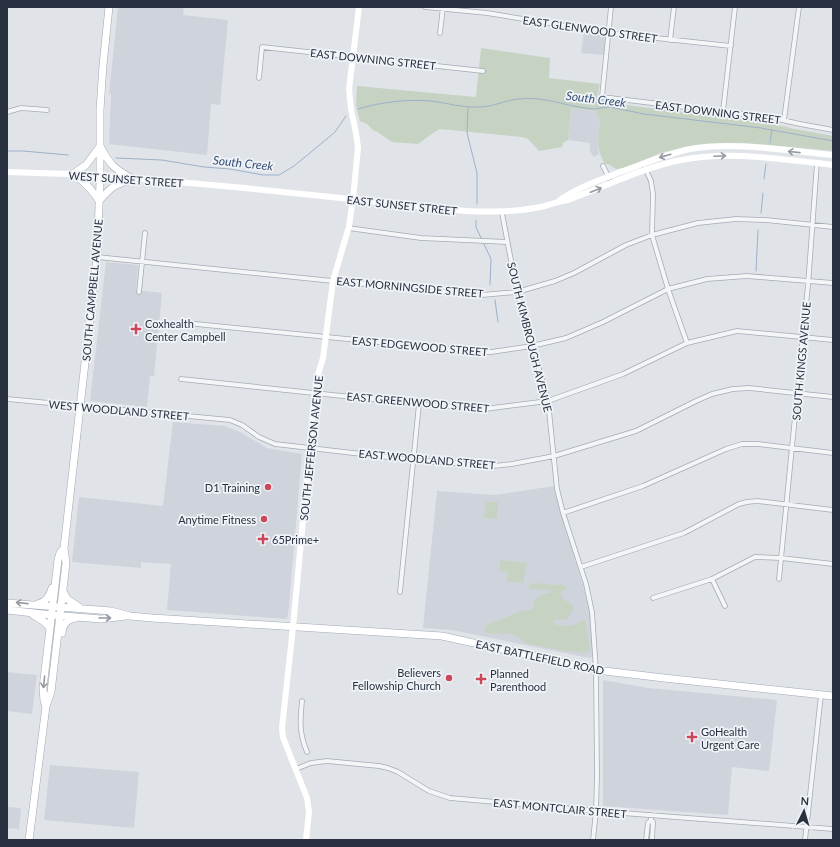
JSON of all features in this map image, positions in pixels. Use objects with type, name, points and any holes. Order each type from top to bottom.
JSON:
[{"type":"main road","name":"SOUTH CAMPBELL AVENUE","points":[[30,840],[46,706],[51,692],[63,590],[66,563],[64,548],[97,257],[102,65],[109,7]]},
{"type":"main road","name":"SOUTH JEFFERSON AVENUE","points":[[306,840],[309,806],[283,738],[282,728],[293,628],[314,392],[323,358],[332,281],[348,228],[353,199],[358,148],[349,95],[359,7]]},
{"type":"main road","points":[[100,146],[113,167],[133,179],[110,188],[99,201],[91,188],[73,174],[86,165],[100,146]]},
{"type":"main road","name":"EAST SUNSET STREET","points":[[558,201],[568,200],[612,183],[664,156],[692,149],[731,146],[833,155]]},
{"type":"main road","name":"EAST SUNSET STREET","points":[[245,188],[466,211],[502,213],[542,207],[558,201],[570,193],[609,176],[645,167],[701,157],[734,155],[833,165]]},
{"type":"main road","name":"WEST SUNSET STREET","points":[[7,172],[73,174],[245,188]]},
{"type":"main road","name":"SOUTH CAMPBELL AVENUE","points":[[46,706],[43,688],[58,564],[60,553],[64,548]]},
{"type":"main road","points":[[37,605],[44,602],[50,595],[58,564]]},
{"type":"main road","points":[[63,590],[67,599],[80,608]]},
{"type":"main road","points":[[7,603],[111,611],[130,616]]},
{"type":"main road","points":[[7,610],[60,616],[109,619],[130,616]]},
{"type":"main road","points":[[30,613],[43,620],[50,629]]},
{"type":"main road","name":"EAST BATTLEFIELD ROAD","points":[[130,616],[293,628],[442,636],[596,670],[833,696]]},
{"type":"main road","points":[[54,666],[59,654],[64,625],[70,619],[79,617]]},
{"type":"street","name":"EAST GLENWOOD STREET","points":[[425,7],[487,13],[609,33],[731,46]]},
{"type":"street","points":[[609,33],[611,7]]},
{"type":"street","points":[[670,40],[674,7]]},
{"type":"street","points":[[723,111],[735,7]]},
{"type":"street","points":[[784,120],[799,7]]},
{"type":"street","points":[[440,33],[443,8]]},
{"type":"street","name":"EAST DOWNING STREET","points":[[609,33],[602,98],[770,116],[800,124],[833,130]]},
{"type":"street","name":"EAST DOWNING STREET","points":[[260,78],[262,47],[483,71]]},
{"type":"street","points":[[7,112],[21,108],[47,110]]},
{"type":"street","name":"SOUTH KINGS AVENUE","points":[[780,579],[808,281],[817,163]]},
{"type":"street","points":[[603,166],[612,183]]},
{"type":"street","points":[[645,167],[651,181],[653,194],[652,235],[668,289],[688,343]]},
{"type":"street","name":"SOUTH KIMBROUGH AVENUE","points":[[502,213],[517,292],[548,401],[557,489],[563,513],[581,566],[592,612],[596,670],[597,792],[593,840]]},
{"type":"street","name":"EAST MORNINGSIDE STREET","points":[[97,257],[464,294],[482,294],[517,292],[555,281],[574,273],[626,245],[652,235],[698,223],[736,219],[766,220],[833,227]]},
{"type":"street","points":[[348,228],[422,238],[507,242]]},
{"type":"street","points":[[138,292],[145,233]]},
{"type":"street","name":"EAST EDGEWOOD STREET","points":[[186,323],[478,352],[491,352],[532,346],[566,338],[603,322],[668,289],[707,279],[766,277],[833,284]]},
{"type":"street","name":"EAST GREENWOOD STREET","points":[[181,379],[419,404],[485,409],[548,401],[623,374],[688,343],[737,331],[833,340]]},
{"type":"street","name":"EAST WOODLAND STREET","points":[[230,420],[242,425],[260,437],[275,444],[414,460],[493,466],[554,456],[636,431],[712,394],[732,389],[749,388],[833,397]]},
{"type":"street","name":"WEST WOODLAND STREET","points":[[7,400],[230,420]]},
{"type":"street","points":[[400,592],[419,404]]},
{"type":"street","points":[[563,513],[643,486],[726,449],[742,444],[758,444],[833,453]]},
{"type":"street","points":[[581,566],[684,533],[743,503],[757,501],[833,510]]},
{"type":"street","points":[[653,598],[712,579],[755,558],[781,558],[833,564]]},
{"type":"street","points":[[712,579],[725,606]]},
{"type":"street","points":[[806,840],[821,695]]},
{"type":"street","points":[[302,701],[300,730],[307,752]]},
{"type":"street","name":"EAST MONTCLAIR STREET","points":[[296,769],[311,763],[327,761],[379,766],[398,772],[429,791],[450,798],[596,811],[651,818],[833,829]]},
{"type":"street","points":[[646,840],[648,824],[651,818]]},
{"type":"street","points":[[651,818],[653,822],[652,840]]},
{"type":"shaded area","points":[[118,7],[184,7],[183,15],[228,20],[220,105],[211,104],[207,155],[109,144],[111,94],[109,94]]},
{"type":"shaded area","points":[[584,32],[605,35],[604,55],[581,53]]},
{"type":"shaded area","points":[[571,108],[596,111],[600,119],[598,144],[599,154],[594,157],[590,151],[590,143],[568,140]]},
{"type":"shaded area","points":[[106,262],[138,265],[136,290],[162,293],[154,376],[150,376],[147,407],[90,401]]},
{"type":"shaded area","points":[[173,422],[225,426],[240,432],[267,448],[302,454],[288,616],[286,619],[167,610],[171,564],[141,562],[141,568],[72,562],[79,497],[163,506]]},
{"type":"shaded area","points":[[554,486],[589,608],[592,657],[589,658],[452,630],[423,628],[437,491],[495,495]]},
{"type":"shaded area","points":[[7,672],[37,675],[32,714],[7,711]]},
{"type":"shaded area","points":[[603,680],[648,688],[777,700],[769,771],[732,767],[728,815],[603,806]]},
{"type":"shaded area","points":[[50,765],[139,772],[134,828],[44,820]]},
{"type":"shaded area","points":[[7,807],[21,808],[19,829],[7,828]]},
{"type":"green space","points":[[481,48],[550,58],[549,78],[600,84],[597,99],[622,102],[626,105],[764,122],[833,136],[833,151],[746,143],[698,145],[663,152],[624,168],[616,169],[608,164],[605,164],[602,158],[598,142],[600,119],[596,111],[571,108],[568,140],[563,143],[562,147],[539,151],[528,139],[522,137],[440,129],[418,144],[392,142],[373,130],[367,124],[360,121],[356,105],[357,86],[476,97]]},
{"type":"green space","points":[[486,502],[498,502],[497,519],[484,518]]},
{"type":"green space","points":[[501,560],[527,563],[523,583],[507,582],[508,572],[499,571]]},
{"type":"green space","points":[[533,583],[564,585],[566,588],[560,594],[563,599],[574,606],[568,619],[554,620],[553,623],[561,626],[567,626],[585,620],[590,648],[588,652],[566,651],[528,644],[517,636],[511,634],[492,634],[485,632],[487,625],[518,612],[533,609],[535,600],[541,595],[552,592],[548,590],[529,589],[528,587]]},
{"type":"waterway","name":"South Creek","points":[[358,109],[385,103],[422,100],[461,106],[485,107],[528,98],[552,101],[577,107],[593,109],[610,107],[644,114],[761,128],[833,141]]},
{"type":"waterway","points":[[468,108],[467,133],[477,173],[477,204]]},
{"type":"waterway","name":"South Creek","points":[[116,158],[162,160],[263,175],[279,175],[294,166],[335,132],[346,116]]},
{"type":"waterway","points":[[770,143],[772,130]]},
{"type":"waterway","name":"South Creek","points":[[7,151],[68,155]]},
{"type":"waterway","points":[[764,179],[766,164]]},
{"type":"waterway","points":[[761,213],[763,193]]},
{"type":"waterway","points":[[476,220],[476,227],[481,238]]},
{"type":"waterway","points":[[756,271],[758,230]]},
{"type":"waterway","points":[[484,244],[491,259],[490,285]]},
{"type":"waterway","points":[[495,300],[498,322]]},
{"type":"place","name":"Coxhealth Center Campbell","points":[[136,329]]},
{"type":"place","name":"D1 Training","points":[[268,487]]},
{"type":"place","name":"Anytime Fitness","points":[[264,519]]},
{"type":"place","name":"65Prime+","points":[[263,539]]},
{"type":"place","name":"Believers Fellowship Church","points":[[449,678]]},
{"type":"place","name":"Planned Parenthood","points":[[481,679]]},
{"type":"place","name":"GoHealth Urgent Care","points":[[692,737]]}]
